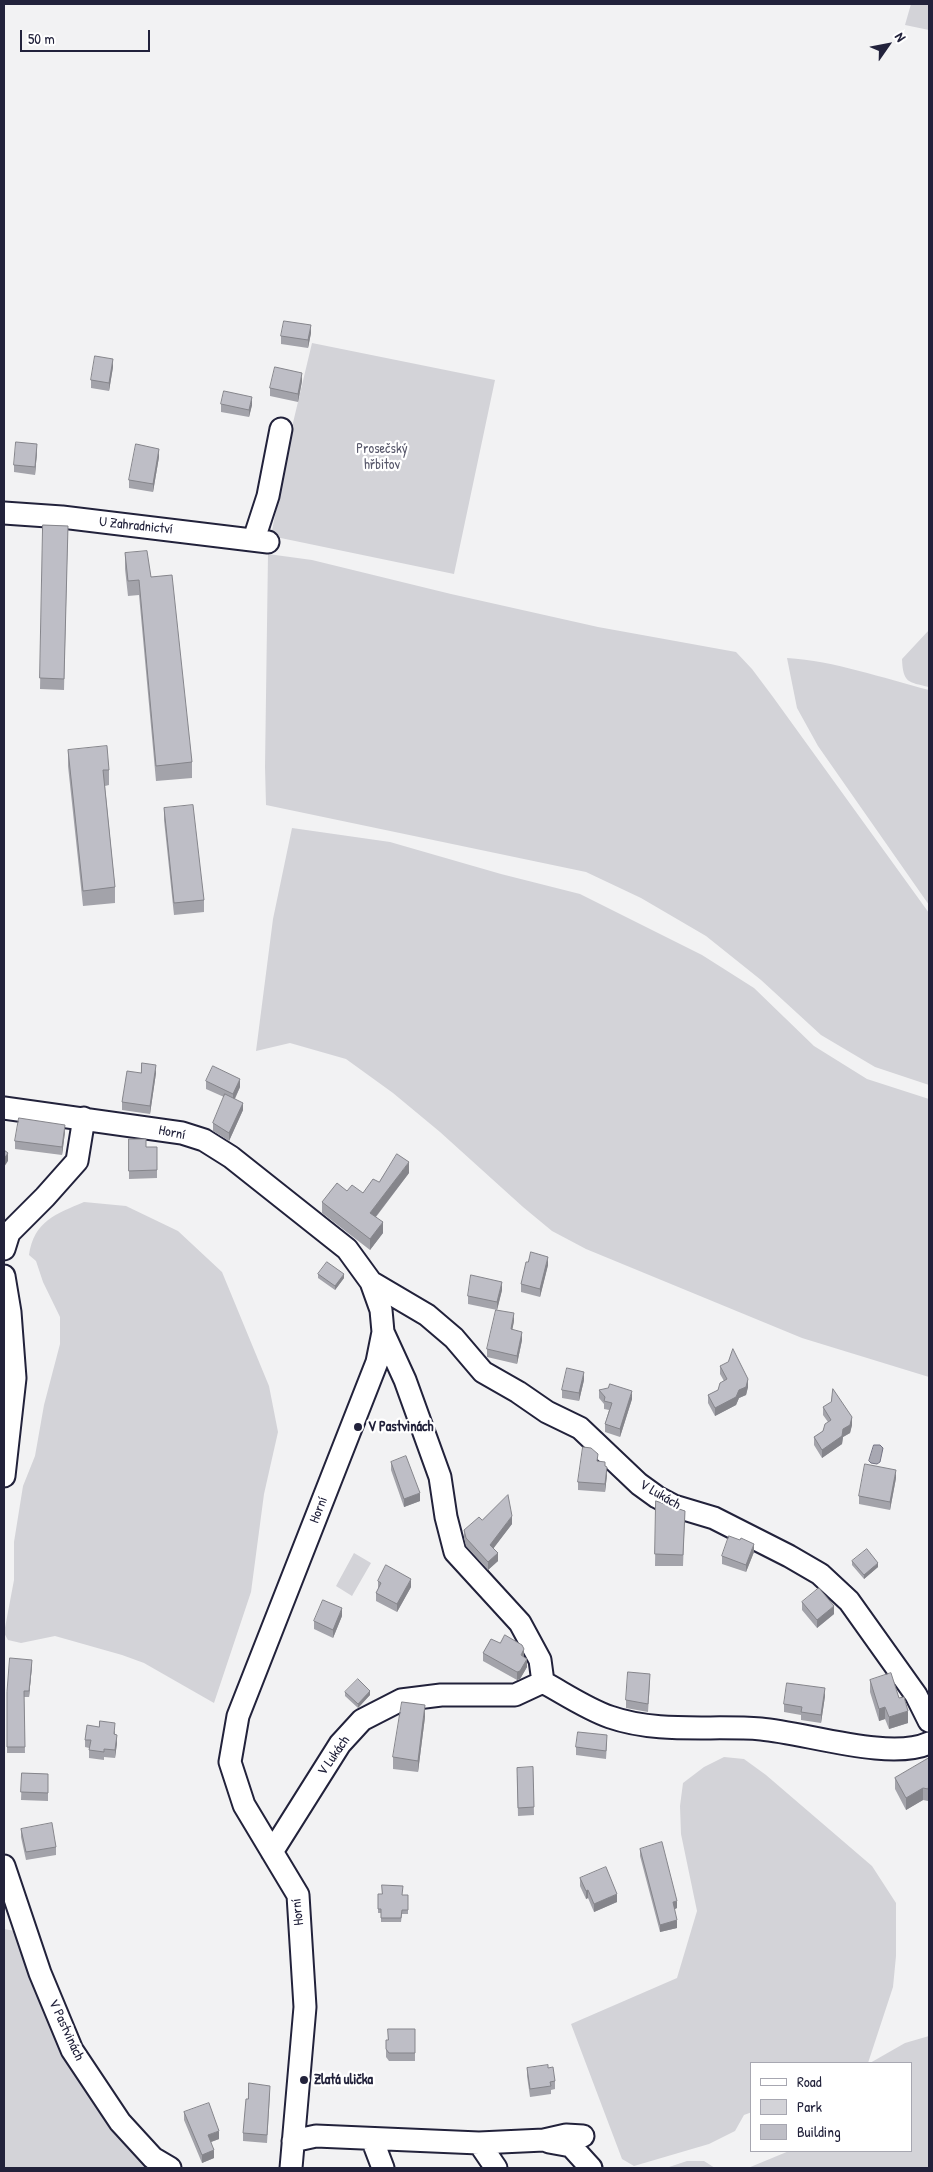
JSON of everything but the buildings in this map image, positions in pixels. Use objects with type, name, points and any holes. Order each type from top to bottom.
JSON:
[{"type":"street","name":"U Zahradnictví","points":[[4,513],[62,517],[261,541],[281,429]]},
{"type":"street","name":"Horní","points":[[4,1108],[182,1133],[204,1140],[231,1158],[347,1249],[371,1282],[381,1310],[383,1332],[377,1362],[238,1716],[230,1762],[244,1806],[298,1895],[305,2007],[291,2168]]},
{"type":"street","points":[[4,1249],[9,1234],[78,1161],[84,1118]]},
{"type":"street","points":[[4,1276],[10,1312],[16,1378],[4,1476]]},
{"type":"street","name":"V Lukách","points":[[371,1282],[427,1315],[454,1338],[483,1372],[518,1392],[547,1412],[580,1428],[638,1484],[657,1497],[674,1506],[714,1518],[820,1574],[849,1601],[916,1695],[929,1721]]},
{"type":"street","points":[[383,1332],[405,1380],[440,1477],[446,1517],[455,1552],[520,1623],[540,1660],[543,1682],[611,1717],[640,1723],[688,1729],[762,1729],[842,1743],[908,1749],[929,1743]]},
{"type":"street","name":"V Lukách","points":[[272,1852],[340,1744],[362,1720],[401,1700],[441,1695],[515,1695],[543,1682]]},
{"type":"street","name":"V Pastvinách","points":[[4,1866],[40,1973],[72,2050],[120,2122],[153,2158],[170,2168]]},
{"type":"street","points":[[292,2141],[316,2136],[479,2143],[544,2140],[566,2135],[583,2136]]},
{"type":"street","points":[[372,2139],[383,2168]]},
{"type":"street","points":[[544,2140],[571,2146],[591,2168]]},
{"type":"street","points":[[479,2143],[496,2168]]},
{"type":"green space","points":[[911,4],[929,4],[929,30],[905,25]]},
{"type":"green space","name":"Prosečský hřbitov","points":[[312,343],[495,380],[454,574],[271,536],[292,427]]},
{"type":"green space","points":[[268,554],[312,560],[598,627],[736,652],[752,669],[773,697],[929,913],[929,1085],[875,1067],[821,1035],[761,980],[706,936],[641,898],[586,872],[266,805]]},
{"type":"green space","points":[[929,630],[929,687],[911,682],[905,677],[902,659]]},
{"type":"green space","points":[[787,658],[841,666],[929,690],[929,905],[818,746],[797,708]]},
{"type":"green space","points":[[292,828],[390,842],[501,874],[580,894],[702,955],[754,988],[814,1046],[867,1079],[929,1099],[929,1377],[802,1338],[586,1249],[552,1231],[440,1132],[393,1093],[346,1059],[290,1043],[256,1051],[273,919]]},
{"type":"green space","points":[[84,1202],[126,1206],[178,1231],[222,1272],[269,1386],[278,1432],[264,1494],[251,1592],[214,1703],[144,1663],[122,1655],[55,1636],[21,1643],[8,1640],[4,1633],[14,1580],[14,1542],[23,1486],[35,1456],[44,1405],[60,1344],[60,1317],[43,1282],[36,1261],[29,1255],[32,1243],[41,1226],[56,1215]]},
{"type":"green space","points":[[354,1553],[371,1563],[352,1596],[336,1586]]},
{"type":"green space","points":[[724,1757],[744,1759],[766,1775],[872,1866],[896,1903],[896,1956],[893,1987],[868,2062],[750,2062],[750,2113],[744,2115],[735,2131],[709,2144],[634,2166],[622,2159],[571,2024],[677,1978],[697,1911],[681,1834],[680,1806],[683,1783],[704,1767]]},
{"type":"green space","points":[[4,1929],[20,1932],[60,2041],[155,2168],[4,2168]]},
{"type":"green space","points":[[929,2036],[929,2168],[748,2168],[787,2152],[913,2152],[913,2062],[872,2062],[905,2043]]},
{"type":"green space","points":[[687,2161],[704,2161],[715,2168],[666,2168]]},
{"type":"shaded area","points":[[874,1445],[880,1445],[883,1448],[880,1462],[877,1464],[869,1461]]},
{"type":"place","name":"V Pastvinách","points":[[358,1427]]},
{"type":"place","name":"Zlatá ulička","points":[[304,2080]]}]
